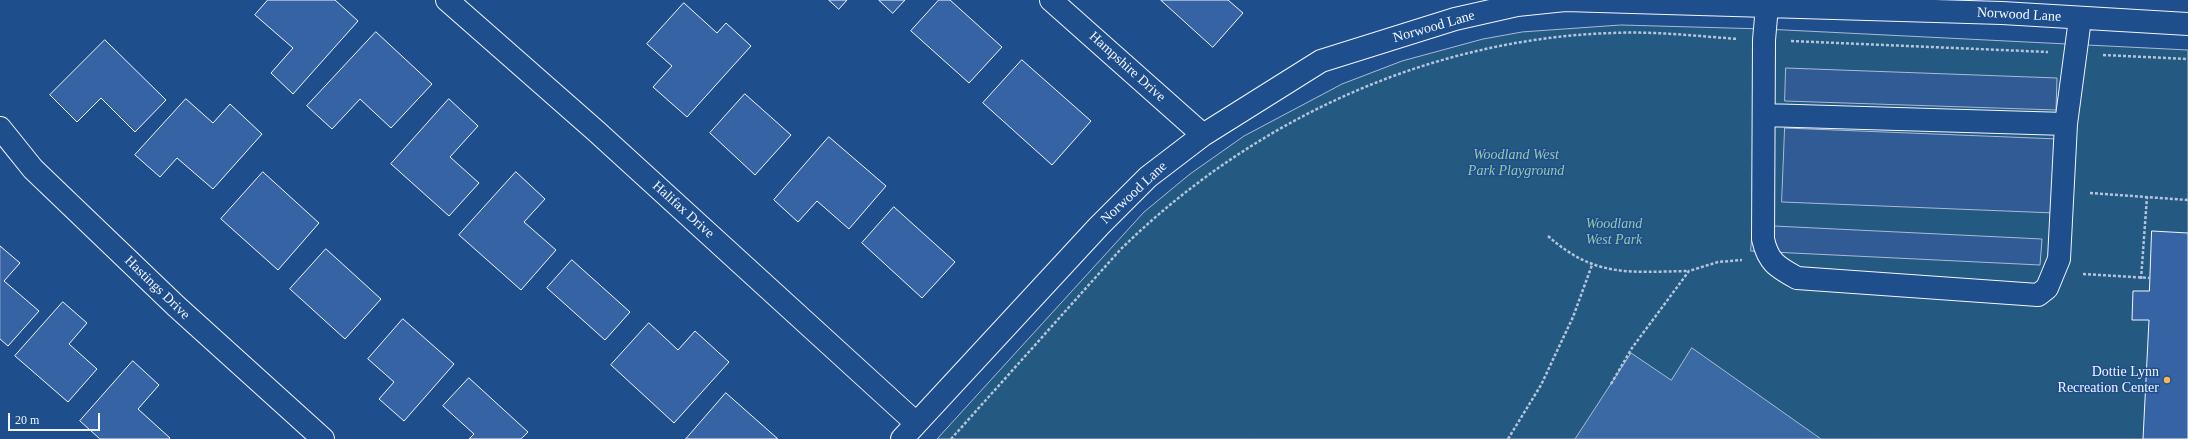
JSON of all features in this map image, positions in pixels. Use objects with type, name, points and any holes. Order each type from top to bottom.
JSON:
[{"type":"street","name":"Halifax Drive","points":[[447,0],[601,136],[909,431]]},
{"type":"street","name":"Hampshire Drive","points":[[1051,0],[1203,135]]},
{"type":"street","name":"Norwood Lane","points":[[909,431],[1120,204],[1148,177],[1203,135],[1321,61],[1455,19],[1516,5],[1565,0],[1767,6],[2002,6],[2080,19],[2188,24]]},
{"type":"street","points":[[1767,6],[1764,40],[1763,239],[1766,252],[1771,261],[1784,271],[1797,278],[2038,295],[2047,288],[2059,259],[2066,124],[2080,19]]},
{"type":"street","points":[[1764,115],[2066,124]]},
{"type":"street","name":"Hastings Drive","points":[[0,128],[33,169],[159,290],[322,439]]},
{"type":"path","points":[[951,439],[1120,250],[1150,221],[1207,175],[1266,136],[1323,106],[1371,84],[1421,66],[1476,50],[1542,40],[1612,33],[2188,59]]},
{"type":"path","points":[[2087,200],[2087,193],[2188,200]]},
{"type":"path","points":[[2141,279],[2147,197]]},
{"type":"path","points":[[1548,236],[1562,249],[1581,261],[1614,271],[1689,271]]},
{"type":"path","points":[[1508,439],[1541,385],[1572,317],[1592,265]]},
{"type":"path","points":[[2082,266],[2082,274],[2141,279],[2150,278]]},
{"type":"green space","name":"Woodland West Park","points":[[1621,25],[1765,29],[2188,50],[2188,439],[937,439],[1144,212],[1190,174],[1244,136],[1342,84],[1402,61],[1483,39],[1522,32]]},
{"type":"shaded area","points":[[1786,68],[2057,78],[2056,110],[1785,101]]},
{"type":"shaded area","points":[[1785,128],[2058,139],[2055,213],[1782,202]]},
{"type":"shaded area","points":[[1753,225],[2042,239],[2040,265],[1751,251]]},
{"type":"shaded area","points":[[1692,348],[1821,439],[1575,439],[1631,353],[1671,380]]},
{"type":"building","points":[[268,0],[335,0],[358,21],[293,94],[271,73],[293,48],[255,15]]},
{"type":"building","points":[[829,0],[847,0],[839,9]]},
{"type":"building","points":[[879,0],[905,0],[893,13]]},
{"type":"building","points":[[939,0],[950,0],[1002,47],[969,83],[911,31]]},
{"type":"building","points":[[1161,0],[1228,0],[1243,13],[1213,47]]},
{"type":"building","points":[[684,3],[717,33],[726,23],[751,46],[687,117],[653,87],[672,66],[647,44]]},
{"type":"building","points":[[376,32],[432,84],[391,128],[360,99],[332,129],[307,106]]},
{"type":"building","points":[[105,40],[166,100],[135,132],[101,98],[77,122],[50,95]]},
{"type":"building","points":[[1022,60],[1091,121],[1052,165],[983,103]]},
{"type":"building","points":[[745,94],[791,135],[755,175],[710,133]]},
{"type":"building","points":[[186,99],[213,123],[230,104],[262,134],[213,189],[177,158],[160,177],[135,155]]},
{"type":"building","points":[[449,99],[478,126],[450,157],[479,183],[449,216],[391,164]]},
{"type":"building","points":[[829,137],[886,186],[849,229],[817,201],[798,222],[774,200]]},
{"type":"building","points":[[263,172],[319,223],[278,270],[221,219]]},
{"type":"building","points":[[516,172],[545,199],[524,222],[556,250],[521,290],[459,235]]},
{"type":"building","points":[[894,207],[955,262],[922,298],[862,243]]},
{"type":"building","name":"Dottie Lynn Recreation Center","points":[[2152,231],[2188,233],[2188,439],[2143,439],[2149,320],[2132,320],[2133,291],[2149,291]]},
{"type":"building","points":[[0,246],[20,263],[4,281],[39,311],[8,346],[0,339]]},
{"type":"building","points":[[326,249],[381,299],[345,339],[290,289]]},
{"type":"building","points":[[572,260],[630,312],[605,340],[547,288]]},
{"type":"building","points":[[63,302],[87,323],[69,344],[97,369],[68,402],[15,356]]},
{"type":"building","points":[[403,319],[454,364],[404,421],[379,399],[394,382],[368,359]]},
{"type":"building","points":[[649,323],[678,350],[695,331],[729,362],[674,423],[611,365]]},
{"type":"building","points":[[133,361],[159,385],[138,409],[170,438],[169,439],[100,439],[80,421]]},
{"type":"building","points":[[469,378],[528,432],[521,439],[469,439],[474,434],[443,406]]},
{"type":"building","points":[[726,393],[778,439],[686,439]]},
{"type":"place","name":"Dottie Lynn Recreation Center","points":[[2167,380]]},
{"type":"park label","name":"Woodland West Park Playground","points":[[1516,164]]}]
